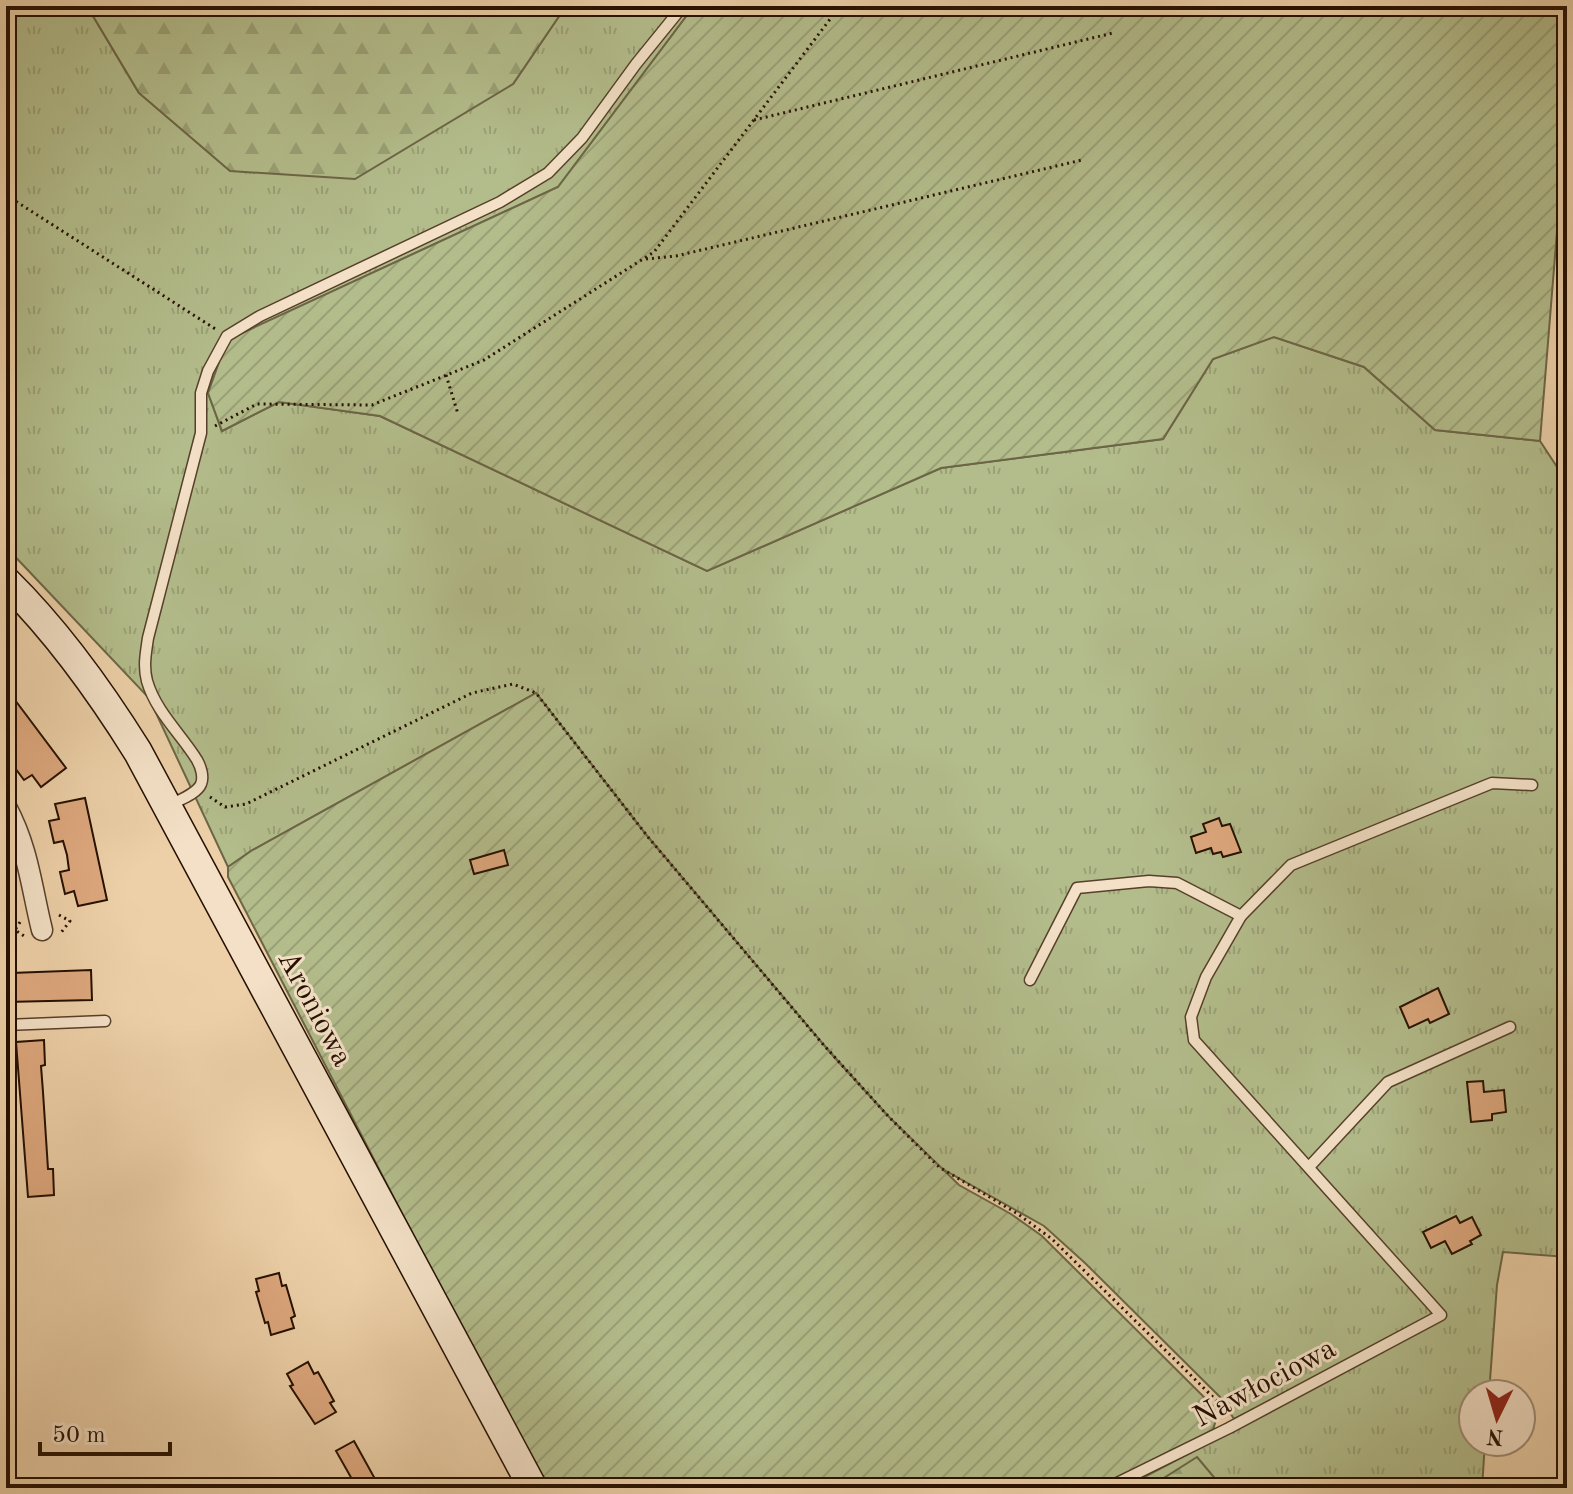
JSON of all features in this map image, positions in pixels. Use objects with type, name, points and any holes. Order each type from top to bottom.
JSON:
[{"type":"street","name":"Aroniowa","points":[[6,581],[88,676],[134,745],[533,1488]]},
{"type":"street","points":[[6,807],[19,831],[27,856],[42,930]]},
{"type":"lane","points":[[168,806],[197,789],[202,782],[202,773],[198,761],[174,731],[155,699],[144,662],[201,433],[201,393],[215,354],[227,336],[260,316],[500,202],[548,173],[582,138],[683,6]]},
{"type":"lane","points":[[1510,1027],[1388,1082],[1309,1167],[1194,1040],[1191,1017],[1206,977],[1241,916],[1291,865],[1492,783],[1532,785]]},
{"type":"lane","points":[[1030,980],[1077,888],[1149,881],[1177,883],[1241,916]]},
{"type":"lane","points":[[6,1025],[105,1021]]},
{"type":"lane","name":"Nawłociowa","points":[[1107,1488],[1229,1428],[1441,1315],[1309,1167]]},
{"type":"path","points":[[201,433],[257,404],[372,405],[484,360],[654,252],[840,6]]},
{"type":"path","points":[[754,120],[1113,33]]},
{"type":"path","points":[[642,259],[676,256],[1082,160]]},
{"type":"path","points":[[6,195],[227,336]]},
{"type":"path","points":[[446,375],[458,414]]},
{"type":"path","points":[[197,789],[225,807],[246,804],[472,693],[513,684],[536,693],[648,837],[821,1042],[888,1116],[939,1167],[1033,1224],[1082,1266],[1216,1400],[1226,1415],[1229,1428]]},
{"type":"green space","points":[[6,6],[87,6],[139,93],[513,84],[566,6],[694,6],[558,187],[227,340],[198,395],[208,393],[222,431],[279,402],[380,416],[707,571],[941,468],[1163,439],[1213,359],[1274,337],[1364,367],[1435,430],[1540,441],[1561,473],[1567,473],[1567,1257],[1503,1252],[1497,1285],[1490,1378],[1457,1378],[1457,1458],[1484,1458],[1482,1488],[1123,1488],[1232,1431],[1416,1327],[1234,1419],[1220,1397],[1044,1226],[939,1167],[888,1116],[821,1042],[648,837],[536,693],[251,851],[228,867],[149,698],[6,547]]},
{"type":"green space","points":[[87,6],[566,6],[513,84],[355,179],[230,171],[139,93]]},
{"type":"green space","points":[[694,6],[1567,6],[1567,108],[1540,441],[1435,430],[1364,367],[1274,337],[1213,359],[1163,439],[941,468],[707,571],[380,416],[279,402],[222,431],[208,393],[227,340],[558,187]]},
{"type":"green space","points":[[536,693],[648,837],[834,1057],[888,1116],[959,1185],[1011,1214],[1042,1236],[1213,1406],[1217,1416],[1213,1430],[1095,1488],[544,1488],[228,877],[228,867],[251,851]]},
{"type":"green space","points":[[1197,1457],[1223,1488],[1148,1488]]},
{"type":"building","points":[[6,688],[66,768],[41,787],[32,775],[24,780],[6,756]]},
{"type":"building","points":[[85,798],[107,900],[78,906],[74,891],[65,894],[60,872],[69,870],[67,855],[63,841],[54,843],[49,821],[59,819],[55,804]]},
{"type":"building","points":[[1219,818],[1222,826],[1230,824],[1241,852],[1223,857],[1221,852],[1213,854],[1211,848],[1196,853],[1191,837],[1206,832],[1203,824]]},
{"type":"building","points":[[504,850],[508,865],[474,874],[470,860]]},
{"type":"building","points":[[91,970],[92,1000],[6,1002],[6,975],[11,973]]},
{"type":"building","points":[[1438,988],[1449,1014],[1409,1028],[1400,1007]]},
{"type":"building","points":[[44,1040],[45,1065],[41,1066],[48,1169],[53,1169],[54,1195],[28,1197],[16,1042]]},
{"type":"building","points":[[1483,1081],[1484,1092],[1504,1090],[1506,1112],[1492,1114],[1492,1120],[1471,1122],[1467,1082]]},
{"type":"building","points":[[1456,1216],[1460,1223],[1472,1217],[1481,1235],[1470,1241],[1472,1244],[1452,1254],[1445,1241],[1431,1248],[1423,1232]]},
{"type":"building","points":[[279,1273],[295,1316],[291,1318],[294,1328],[271,1335],[256,1292],[259,1291],[256,1279]]},
{"type":"building","points":[[308,1362],[314,1374],[318,1372],[334,1401],[330,1403],[336,1412],[315,1424],[290,1386],[293,1385],[287,1374]]},
{"type":"building","points":[[354,1441],[380,1488],[357,1488],[336,1451]]}]
